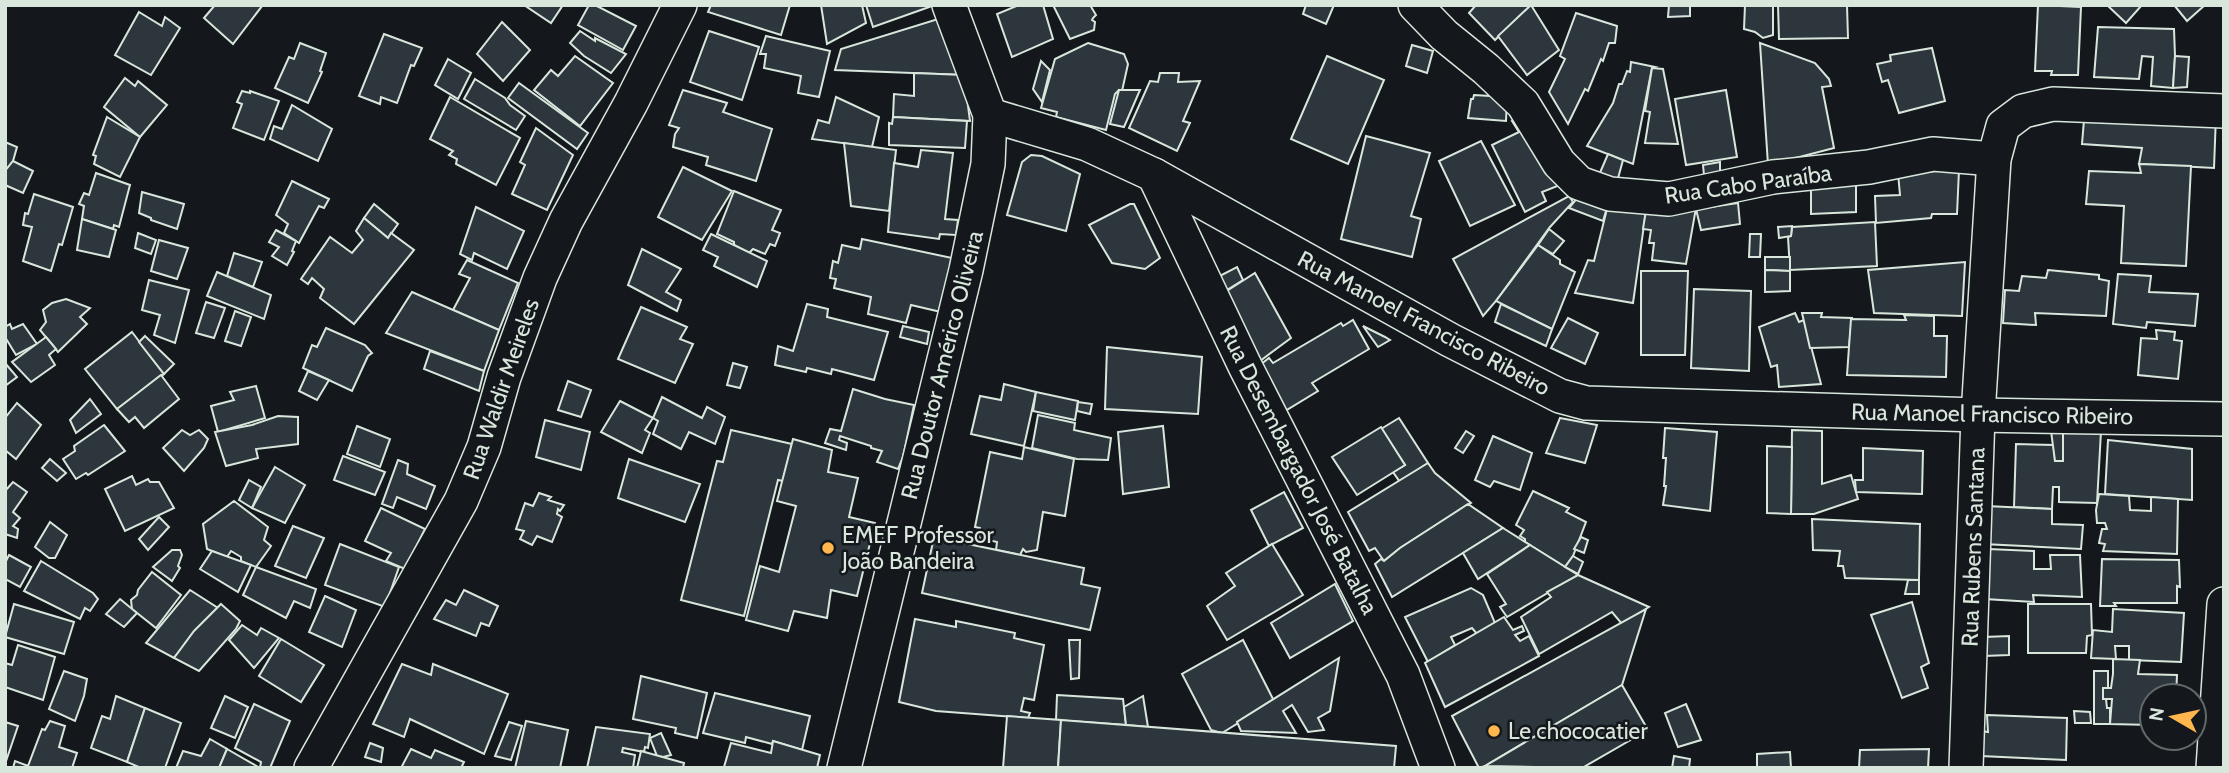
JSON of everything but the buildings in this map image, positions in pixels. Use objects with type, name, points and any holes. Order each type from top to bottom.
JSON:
[{"type":"street","name":"Rua Waldir Meireles","points":[[311,768],[461,501],[484,447],[504,377],[540,278],[566,221],[631,103],[680,5]]},
{"type":"street","name":"Rua Doutor Américo Oliveira","points":[[844,768],[966,270],[988,164],[990,115],[949,5]]},
{"type":"street","name":"Rua Cabo Paraíba","points":[[1415,5],[1444,35],[1523,104],[1559,163],[1579,183],[1610,194],[1669,199],[1773,177],[1869,167],[1933,154],[1994,159]]},
{"type":"street","name":"Rua Rubens Santana","points":[[1966,768],[1978,415],[1994,159],[2003,126],[2023,111],[2053,104],[2224,111]]},
{"type":"street","name":"Rua Manoel Francisco Ribeiro","points":[[990,115],[1087,145],[1154,174],[1450,341],[1560,396],[1586,403],[1619,406],[2224,419]]},
{"type":"street","name":"Rua Desembargador José Batalha","points":[[1154,174],[1245,366],[1403,675],[1438,768]]},
{"type":"street","points":[[2213,768],[2224,604]]},
{"type":"place","name":"EMEF Professor João Bandeira","points":[[828,548]]},
{"type":"place","name":"Le chococatier","points":[[1494,731]]}]
